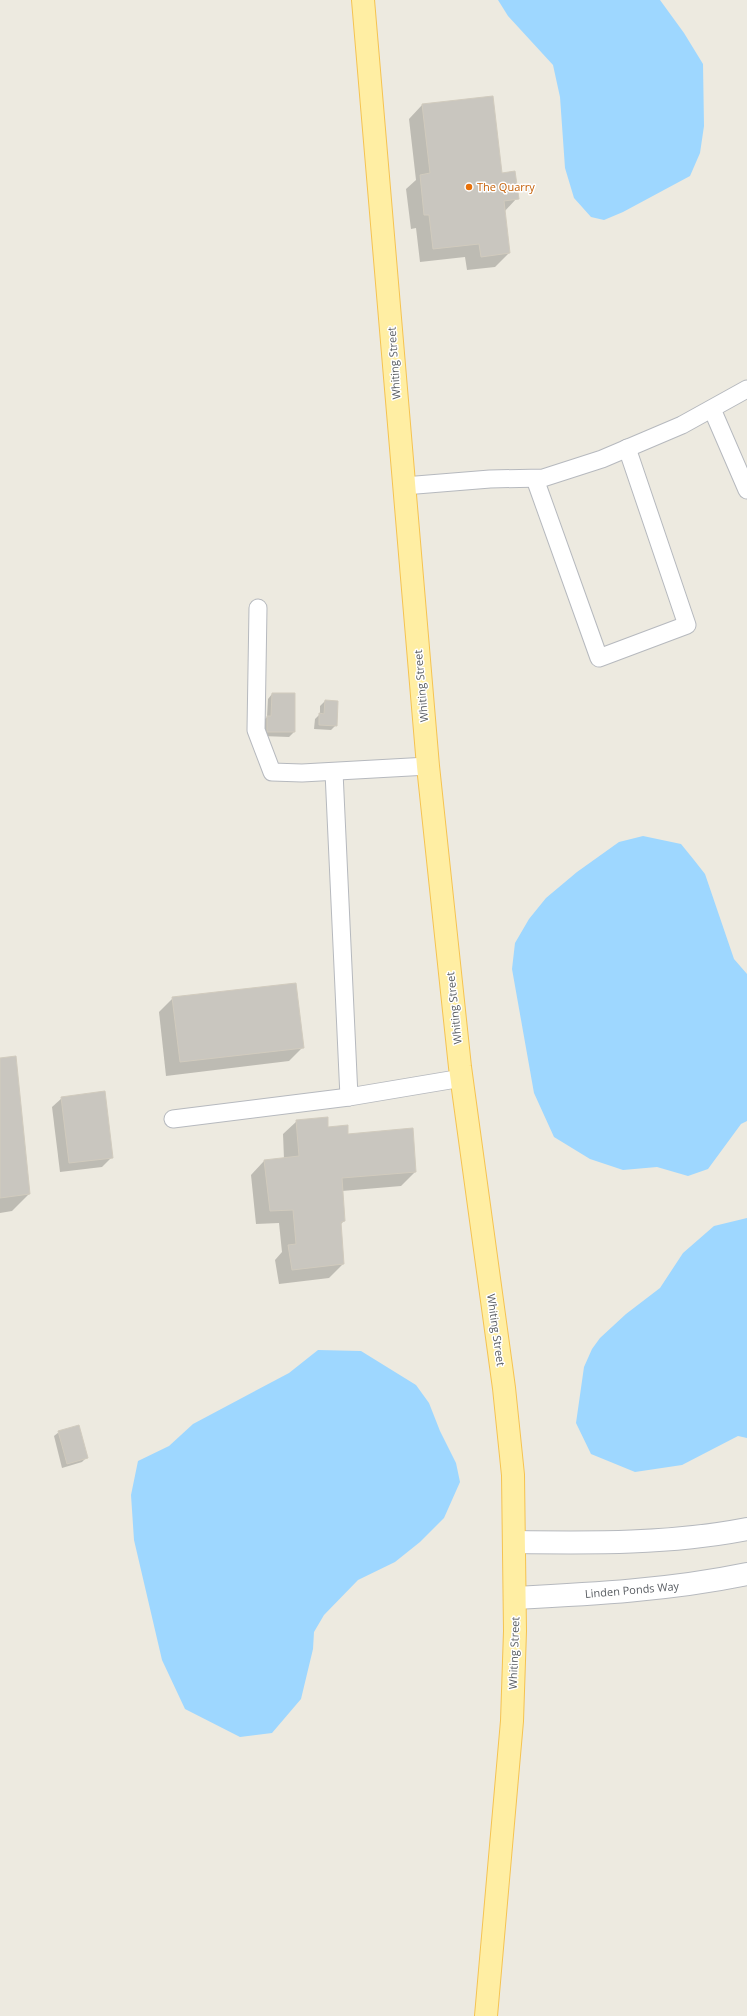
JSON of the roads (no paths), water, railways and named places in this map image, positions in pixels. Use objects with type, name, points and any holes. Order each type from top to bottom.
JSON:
[{"type":"main road","name":"Whiting Street","points":[[363,0],[390,302],[428,766],[462,1078],[504,1388],[513,1476],[515,1598],[512,1721],[486,2016]]},
{"type":"street","points":[[515,1542],[619,1543],[677,1540],[747,1529]]},
{"type":"street","name":"Linden Ponds Way","points":[[515,1598],[624,1592],[685,1585],[747,1574]]},
{"type":"lane","points":[[404,486],[490,479],[544,478],[602,459],[682,425],[747,389]]},
{"type":"lane","points":[[712,409],[747,490]]},
{"type":"lane","points":[[535,479],[599,658],[687,625],[627,448]]},
{"type":"lane","points":[[258,608],[256,730],[272,772],[334,772],[428,766]]},
{"type":"lane","points":[[334,772],[349,1097]]},
{"type":"lane","points":[[173,1119],[349,1097],[462,1078]]},
{"type":"water","points":[[498,0],[660,0],[684,33],[703,64],[704,126],[700,153],[690,176],[623,212],[604,220],[591,217],[574,198],[565,168],[560,97],[553,65],[508,16]]},
{"type":"water","points":[[643,836],[681,844],[705,874],[734,959],[747,974],[747,1121],[741,1124],[708,1169],[688,1176],[657,1167],[623,1170],[590,1159],[554,1137],[534,1093],[512,969],[515,943],[529,919],[546,898],[577,872],[619,842]]},
{"type":"water","points":[[747,1218],[747,1438],[738,1436],[682,1465],[635,1472],[591,1454],[576,1423],[584,1367],[592,1349],[600,1338],[626,1314],[660,1288],[683,1253],[714,1226]]},
{"type":"water","points":[[318,1350],[361,1351],[416,1385],[429,1403],[440,1431],[456,1463],[460,1482],[444,1518],[420,1542],[395,1562],[358,1580],[324,1615],[314,1632],[313,1649],[301,1699],[272,1733],[240,1737],[185,1709],[162,1660],[134,1540],[131,1495],[138,1461],[169,1446],[193,1424],[289,1373]]},
{"type":"place","name":"The Quarry","points":[[469,187]]}]
